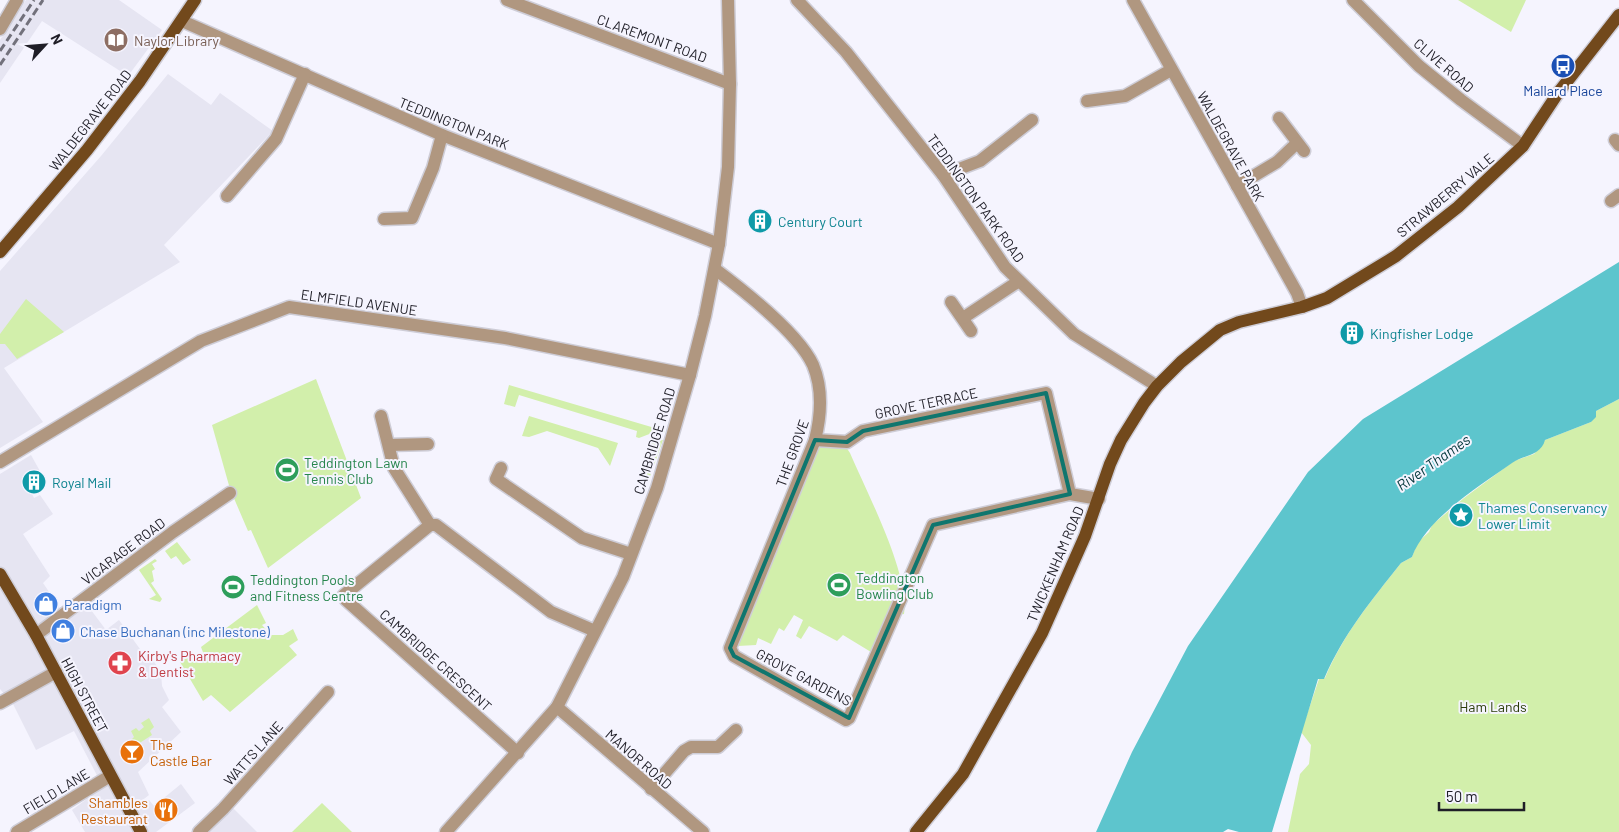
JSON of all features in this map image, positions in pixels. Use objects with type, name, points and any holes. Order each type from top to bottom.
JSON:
[{"type":"main road","name":"WALDEGRAVE ROAD","points":[[0,252],[87,150],[140,81],[195,0]]},
{"type":"main road","name":"STRAWBERRY VALE","points":[[1233,324],[1302,307],[1340,292],[1396,256],[1458,207],[1523,146],[1558,93],[1619,16]]},
{"type":"main road","name":"TWICKENHAM ROAD","points":[[916,832],[963,774],[1033,650],[1081,545],[1121,440],[1144,403],[1157,386],[1206,340],[1233,324]]},
{"type":"main road","name":"HIGH STREET","points":[[0,574],[36,635],[141,832]]},
{"type":"street","points":[[0,29],[16,0]]},
{"type":"street","name":"CLAREMONT ROAD","points":[[507,0],[730,84]]},
{"type":"street","name":"CAMBRIDGE ROAD","points":[[446,832],[518,753],[556,707],[632,554],[673,438],[690,375],[719,244],[728,167],[730,84],[728,0]]},
{"type":"street","name":"TEDDINGTON PARK ROAD","points":[[797,0],[846,52],[944,176],[1006,267],[1019,281],[1074,334],[1157,386]]},
{"type":"street","name":"WALDEGRAVE PARK","points":[[1132,0],[1297,293],[1302,307]]},
{"type":"street","name":"CLIVE ROAD","points":[[1353,0],[1420,66],[1460,100],[1523,146]]},
{"type":"street","name":"TEDDINGTON PARK","points":[[182,20],[442,135],[719,244]]},
{"type":"street","points":[[1088,101],[1125,96],[1171,70]]},
{"type":"street","points":[[227,196],[276,139],[305,74]]},
{"type":"street","points":[[1237,186],[1300,147],[1279,118]]},
{"type":"street","points":[[944,176],[980,161],[1032,120]]},
{"type":"street","points":[[384,220],[412,218],[433,168],[442,135]]},
{"type":"street","name":"THE GROVE","points":[[715,269],[750,296],[806,354],[813,366],[820,399],[820,420],[815,440],[730,648]]},
{"type":"street","points":[[963,318],[1019,281]]},
{"type":"street","points":[[951,302],[971,331]]},
{"type":"street","name":"ELMFIELD AVENUE","points":[[0,462],[201,341],[289,307],[505,338],[690,375]]},
{"type":"street","name":"GROVE TERRACE","points":[[815,440],[847,442],[863,431],[1046,393],[1070,494]]},
{"type":"street","points":[[381,416],[394,468],[430,525],[436,525],[551,612],[595,631]]},
{"type":"street","points":[[388,445],[428,444]]},
{"type":"street","points":[[501,468],[496,479],[566,529],[582,538],[632,554]]},
{"type":"street","name":"VICARAGE ROAD","points":[[36,635],[167,537],[230,493]]},
{"type":"street","name":"GROVE GARDENS","points":[[730,648],[734,656],[846,720],[849,718],[933,525],[1070,494],[1099,498]]},
{"type":"street","name":"CAMBRIDGE CRESCENT","points":[[430,525],[344,595],[346,600],[518,753]]},
{"type":"street","points":[[0,703],[56,672]]},
{"type":"street","name":"WATTS LANE","points":[[199,832],[328,692]]},
{"type":"street","name":"MANOR ROAD","points":[[556,707],[694,829]]},
{"type":"street","points":[[651,789],[684,751],[691,747],[718,747],[736,730]]},
{"type":"street","name":"FIELD LANE","points":[[18,832],[110,776]]},
{"type":"highlighted area","points":[[1046,393],[1070,494],[933,525],[849,718],[734,656],[730,648],[815,440],[847,442],[863,431]]},
{"type":"shaded area","points":[[26,0],[119,0],[162,30],[128,76],[42,21],[0,83],[0,40]]},
{"type":"shaded area","points":[[168,74],[211,105],[220,93],[273,131],[164,245],[180,262],[4,368],[43,422],[0,448],[0,271],[101,156]]},
{"type":"shaded area","points":[[31,455],[46,482],[31,492],[34,498],[40,495],[53,514],[23,534],[50,576],[43,583],[68,620],[88,606],[106,630],[119,620],[145,656],[148,653],[161,672],[162,686],[169,700],[162,707],[181,732],[138,772],[149,795],[140,802],[141,805],[149,800],[154,806],[181,784],[195,803],[156,832],[85,832],[72,810],[103,787],[74,731],[36,750],[13,704],[0,689],[0,474]]},
{"type":"shaded area","points":[[225,800],[257,832],[191,832]]},
{"type":"green space","points":[[1458,0],[1526,0],[1511,32]]},
{"type":"green space","points":[[26,299],[64,332],[17,359],[5,344],[0,344],[0,334]]},
{"type":"green space","name":"Teddington Lawn Tennis Club","points":[[316,379],[361,498],[268,568],[251,530],[248,531],[230,489],[212,425]]},
{"type":"green space","points":[[509,385],[665,431],[664,433],[652,433],[639,438],[636,437],[637,431],[519,395],[515,407],[504,404]]},
{"type":"green space","name":"Ham Lands","points":[[1619,399],[1619,832],[1288,832],[1300,774],[1309,764],[1311,745],[1301,732],[1319,679],[1325,678],[1349,632],[1369,604],[1401,563],[1412,557],[1417,543],[1429,532],[1432,525],[1464,498],[1514,461],[1534,454],[1545,440],[1591,422],[1596,411]]},
{"type":"green space","points":[[529,416],[618,443],[610,466],[598,448],[547,431],[529,437],[522,436]]},
{"type":"green space","points":[[659,439],[663,440],[649,479],[641,469],[648,447]]},
{"type":"green space","points":[[821,445],[846,447],[850,453],[894,556],[904,597],[904,614],[897,615],[878,647],[871,652],[843,635],[837,641],[809,626],[801,639],[796,636],[803,620],[794,615],[784,631],[779,628],[771,644],[758,638],[756,645],[738,646],[731,634],[814,451]]},
{"type":"green space","points":[[177,542],[191,560],[183,565],[176,556],[171,559],[165,551]]},
{"type":"green space","points":[[155,559],[157,561],[152,564],[155,569],[152,571],[154,581],[151,583],[162,599],[160,602],[149,599],[156,595],[139,570]]},
{"type":"green space","points":[[257,605],[266,623],[262,625],[271,635],[283,635],[293,629],[298,640],[289,646],[297,655],[230,712],[211,695],[203,701],[180,662],[192,652],[201,657],[204,655],[201,647]]},
{"type":"green space","points":[[149,718],[154,727],[150,731],[152,735],[135,746],[131,740],[134,737],[131,731],[136,728],[139,731],[144,727],[141,723]]},
{"type":"green space","points":[[322,803],[352,832],[292,832]]},
{"type":"water","name":"River Thames","points":[[1619,262],[1619,399],[1596,411],[1596,417],[1591,422],[1545,440],[1536,452],[1516,460],[1469,493],[1428,530],[1412,557],[1401,563],[1349,632],[1324,679],[1318,679],[1272,832],[1239,832],[1228,829],[1223,832],[1096,832],[1132,752],[1188,646],[1308,472],[1363,419]]},
{"type":"railway","points":[[0,51],[34,0]]},
{"type":"railway","points":[[0,65],[43,0]]},
{"type":"place","name":"Naylor Library","points":[[116,40]]},
{"type":"place","name":"Mallard Place","points":[[1563,66]]},
{"type":"place","name":"Century Court","points":[[760,221]]},
{"type":"place","name":"Kingfisher Lodge","points":[[1352,333]]},
{"type":"place","name":"Teddington Lawn Tennis Club","points":[[287,470]]},
{"type":"place","name":"Royal Mail","points":[[34,482]]},
{"type":"place","name":"Thames Conservancy Lower Limit","points":[[1461,515]]},
{"type":"place","name":"Teddington Bowling Club","points":[[839,585]]},
{"type":"place","name":"Teddington Pools and Fitness Centre","points":[[233,587]]},
{"type":"place","name":"Paradigm","points":[[46,604]]},
{"type":"place","name":"Chase Buchanan (inc Milestone)","points":[[63,631]]},
{"type":"place","name":"Kirby's Pharmacy & Dentist","points":[[120,663]]},
{"type":"place","name":"The Castle Bar","points":[[132,752]]},
{"type":"place","name":"Shambles Restaurant","points":[[166,810]]}]
